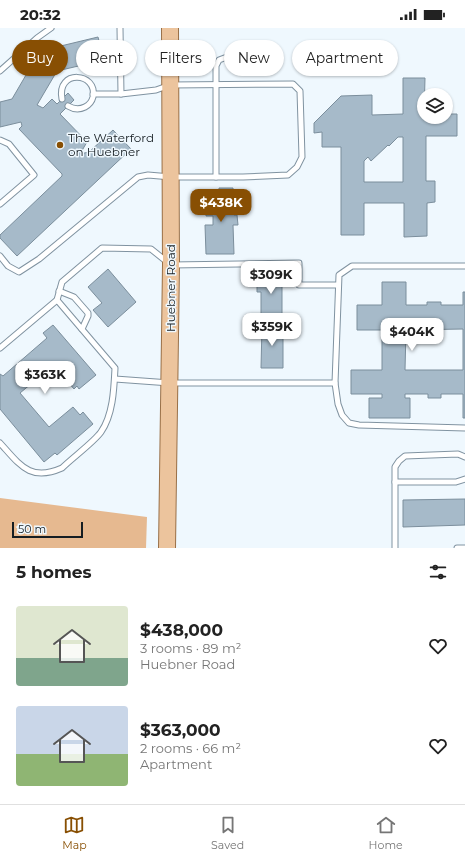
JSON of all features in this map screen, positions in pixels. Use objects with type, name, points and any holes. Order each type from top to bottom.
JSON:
[{"type":"main road","name":"Huebner Road","points":[[167,548],[171,265],[170,28]]},
{"type":"lane","points":[[0,71],[37,38],[51,28]]},
{"type":"lane","points":[[120,28],[122,94]]},
{"type":"lane","points":[[216,177],[216,66],[219,60],[224,58]]},
{"type":"lane","points":[[62,99],[61,94],[64,84],[72,78],[83,78],[87,80],[93,89],[92,100],[85,107],[74,109],[68,106]]},
{"type":"lane","points":[[0,256],[8,266],[19,272],[39,259],[138,177],[148,175],[171,177],[216,177],[288,175],[297,167],[302,157],[300,92],[293,84],[170,84],[156,90],[122,94],[93,94]]},
{"type":"lane","points":[[0,140],[9,144],[34,175],[0,204]]},
{"type":"lane","points":[[0,348],[57,300],[62,282],[102,248],[151,249],[171,265],[298,263],[299,285],[338,286]]},
{"type":"lane","points":[[465,266],[352,266],[339,274],[335,383],[338,404],[342,415],[349,423],[359,426],[465,428]]},
{"type":"lane","points":[[59,291],[74,297],[88,313],[82,328]]},
{"type":"lane","points":[[0,443],[22,467],[27,470],[47,472],[62,468],[100,433],[107,422],[115,379],[115,368],[57,300]]},
{"type":"lane","points":[[115,379],[170,383],[335,383]]},
{"type":"lane","points":[[395,548],[395,467],[399,461],[405,456],[458,454],[465,457]]},
{"type":"lane","points":[[395,482],[456,482],[465,479]]},
{"type":"lane","points":[[457,548],[465,548]]},
{"type":"shaded area","points":[[0,498],[147,517],[146,548],[0,548]]},
{"type":"building","name":"The Waterford on Huebner","points":[[98,37],[99,40],[86,40]]},
{"type":"building","name":"The Waterford on Huebner","points":[[76,42],[76,67],[68,68],[68,44]]},
{"type":"building","name":"The Waterford on Huebner","points":[[25,76],[54,76],[37,105],[43,108],[52,99],[57,104],[68,93],[74,100],[60,114],[87,142],[80,154],[89,152],[113,130],[131,149],[17,256],[0,238],[0,235],[62,176],[62,174],[19,129],[22,126],[21,122],[0,127],[0,102],[12,99]]},
{"type":"building","points":[[403,78],[425,78],[425,88],[417,88],[417,124],[453,124],[453,114],[457,114],[457,136],[426,136],[426,181],[435,181],[435,202],[427,203],[427,236],[404,237],[404,203],[364,203],[364,235],[341,235],[341,147],[322,147],[322,132],[314,133],[314,123],[341,96],[372,95],[372,115],[403,114]],"holes":[[[398,137],[403,137],[403,182],[364,182],[364,161],[368,157],[371,161]]]},
{"type":"building","points":[[219,188],[233,188],[234,215],[237,215],[238,225],[233,225],[234,254],[206,254],[205,225],[213,225],[213,216],[206,216],[206,198],[219,197]]},
{"type":"building","points":[[108,269],[136,302],[108,327],[93,310],[102,303],[88,287]]},
{"type":"building","points":[[257,272],[282,272],[282,321],[261,321],[261,292],[257,292]]},
{"type":"building","points":[[382,282],[406,282],[406,305],[427,305],[427,302],[441,302],[441,305],[463,305],[463,292],[465,292],[465,418],[463,418],[463,394],[441,394],[441,398],[428,398],[428,394],[405,394],[405,398],[410,398],[410,418],[369,418],[369,398],[382,398],[382,394],[351,394],[351,370],[382,370],[382,330],[357,330],[357,305],[382,305]],"holes":[[[463,329],[463,370],[405,370],[406,330]]]},
{"type":"building","points":[[53,325],[96,375],[79,389],[77,386],[74,389],[54,365],[20,393],[49,427],[73,407],[80,415],[83,412],[93,424],[57,455],[55,453],[44,462],[0,409],[0,374],[3,376],[47,338],[43,333]]},
{"type":"building","points":[[262,326],[283,326],[283,368],[261,368]]},
{"type":"building","points":[[465,499],[465,525],[403,527],[403,500]]},
{"type":"place","name":"The Waterford on Huebner","points":[[60,145]]}]
